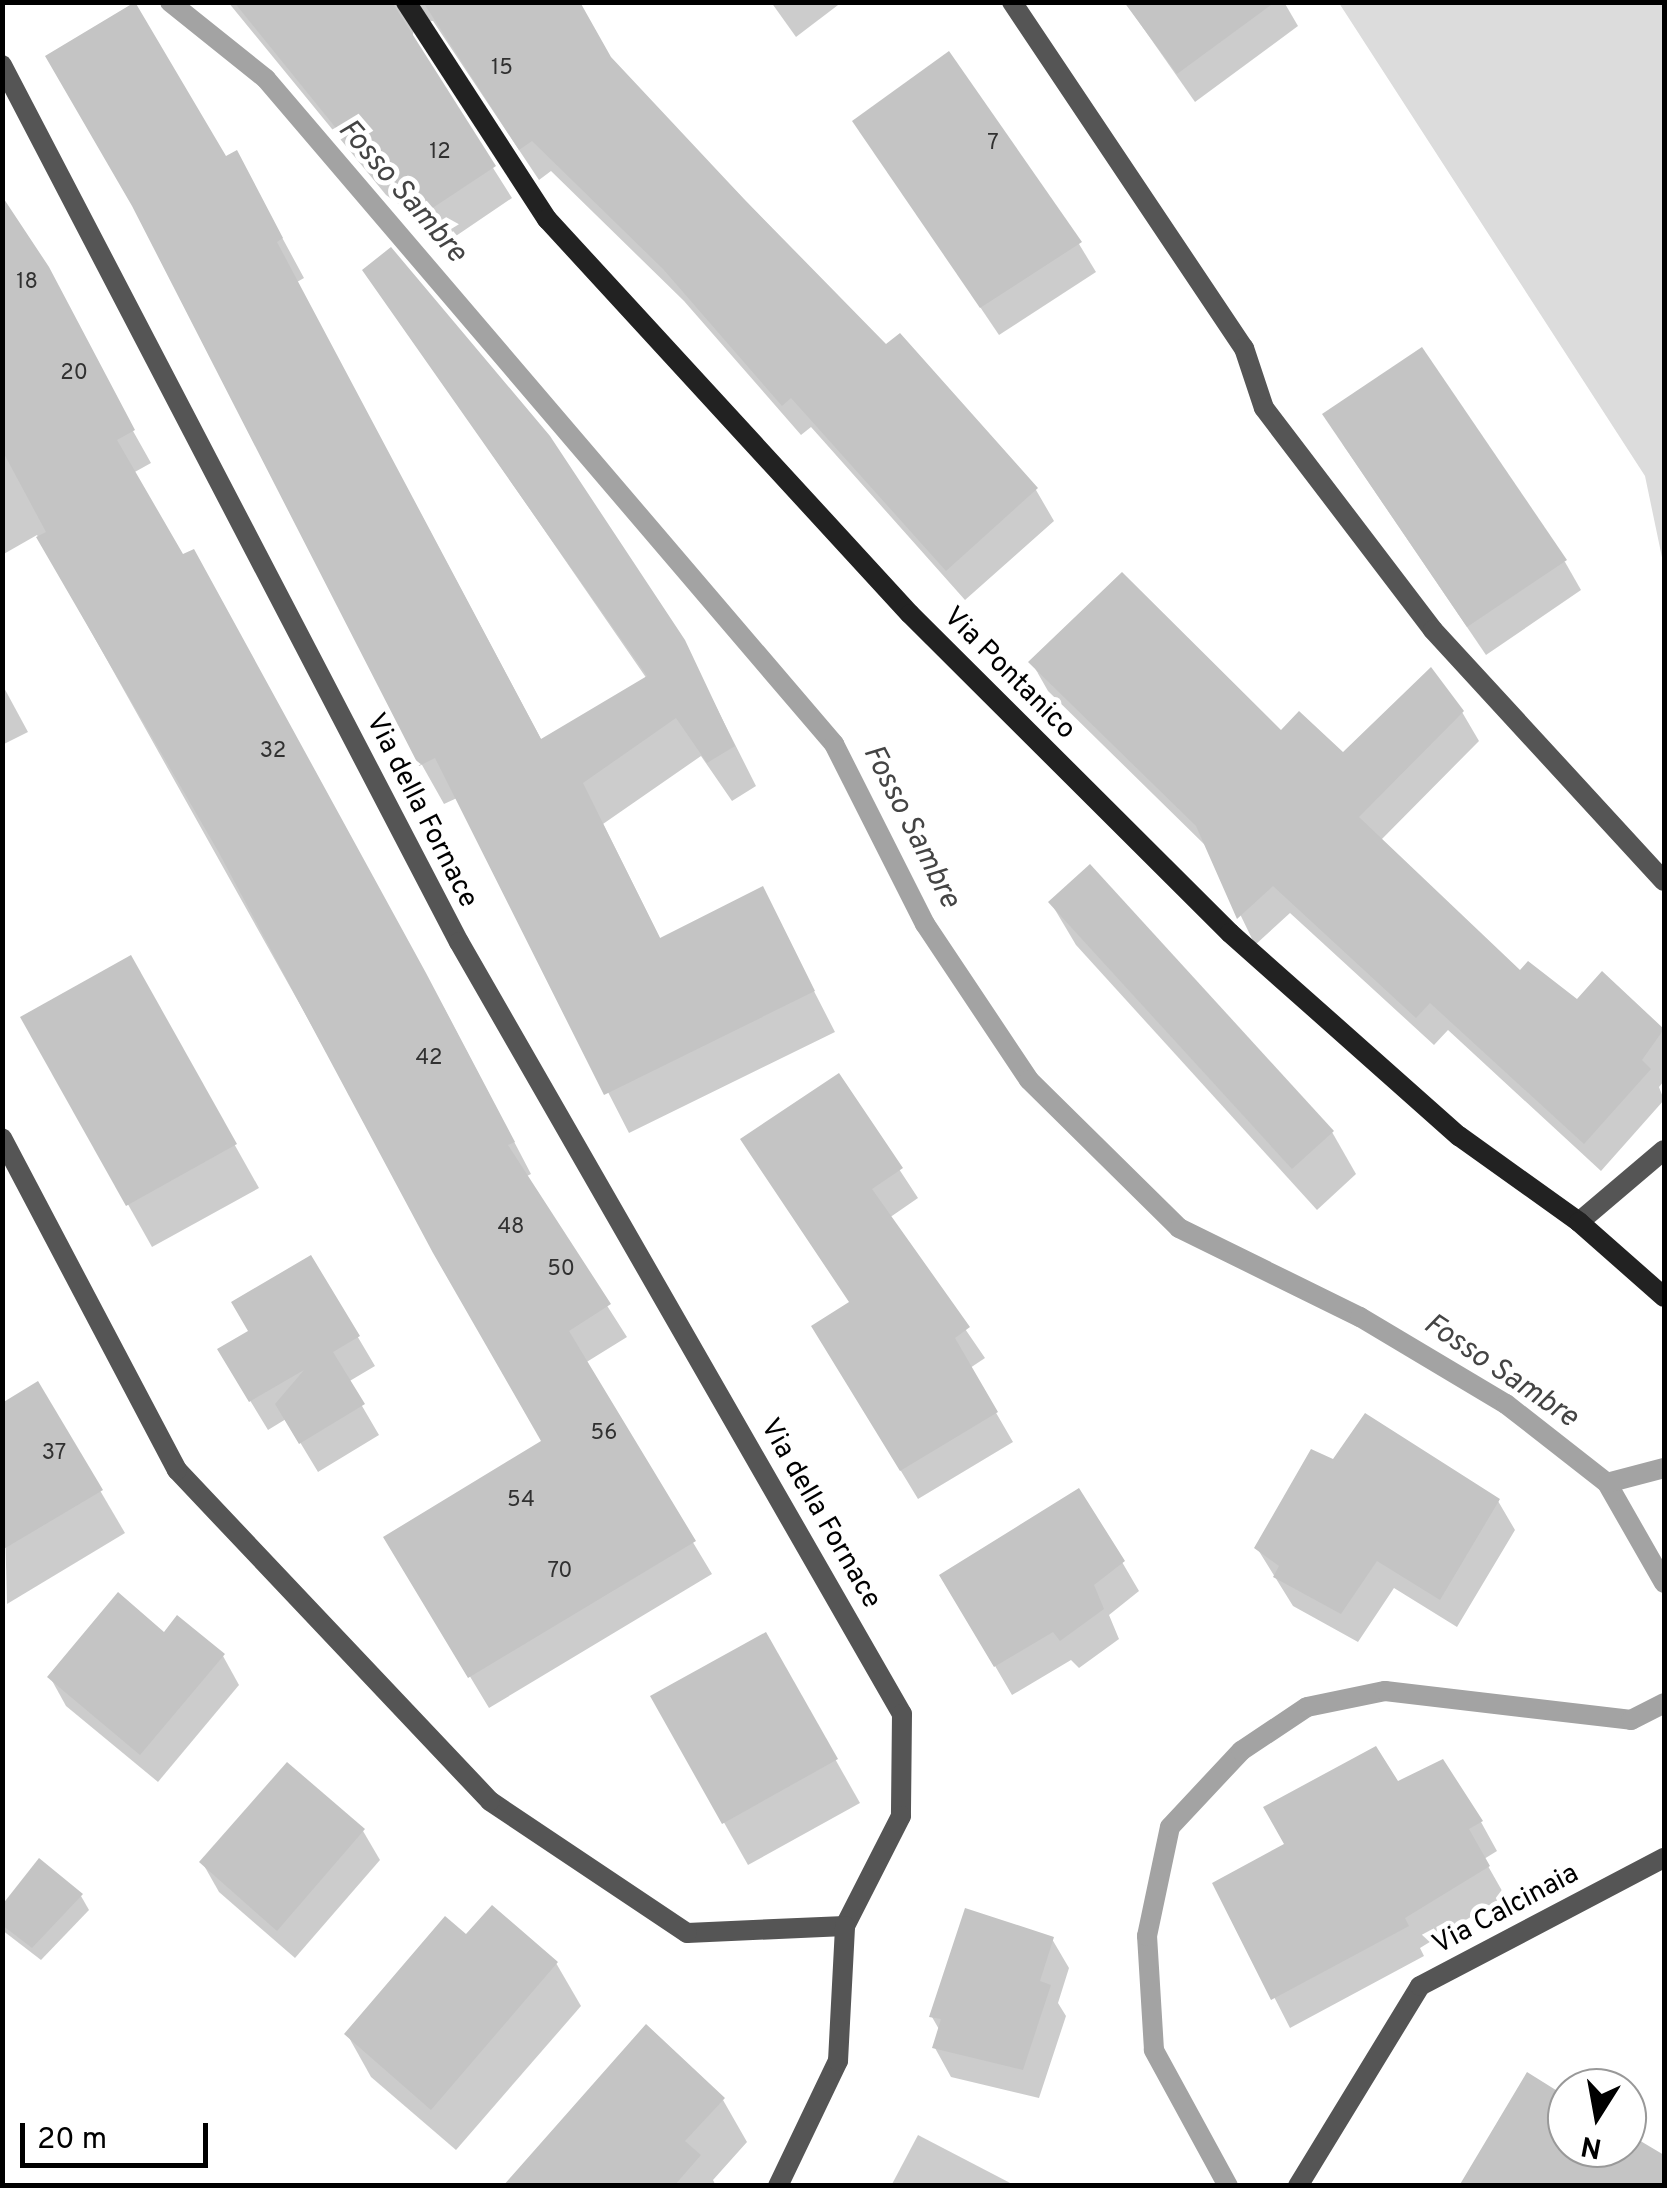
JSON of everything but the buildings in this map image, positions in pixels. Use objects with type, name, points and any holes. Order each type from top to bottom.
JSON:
[{"type":"street","name":"Via Pontanico","points":[[406,2],[548,220],[910,614],[1230,932],[1460,1136],[1579,1222],[1664,1297]]},
{"type":"street","points":[[1012,2],[1244,348],[1264,408],[1433,630],[1664,881]]},
{"type":"street","name":"Via della Fornace","points":[[2,65],[458,942],[902,1714],[900,1816],[844,1926]]},
{"type":"street","points":[[2,1138],[177,1470],[490,1802],[687,1932],[844,1926],[838,2061],[778,2186]]},
{"type":"street","points":[[1579,1222],[1664,1150]]},
{"type":"street","name":"Via Calcinaia","points":[[1299,2184],[1420,1986],[1664,1858]]},
{"type":"shaded area","points":[[1339,3],[1664,3],[1664,567],[1645,476]]},
{"type":"waterway","name":"Fosso Sambre","points":[[170,2],[266,79],[834,744],[925,924],[1029,1080],[1179,1228],[1360,1317],[1506,1404],[1607,1483],[1664,1583]]},
{"type":"waterway","points":[[1607,1483],[1664,1468]]},
{"type":"waterway","name":"Fosso Sambre","points":[[1228,2186],[1154,2050],[1147,1936],[1170,1827],[1241,1751],[1307,1707],[1385,1691],[1631,1720],[1664,1703]]}]
